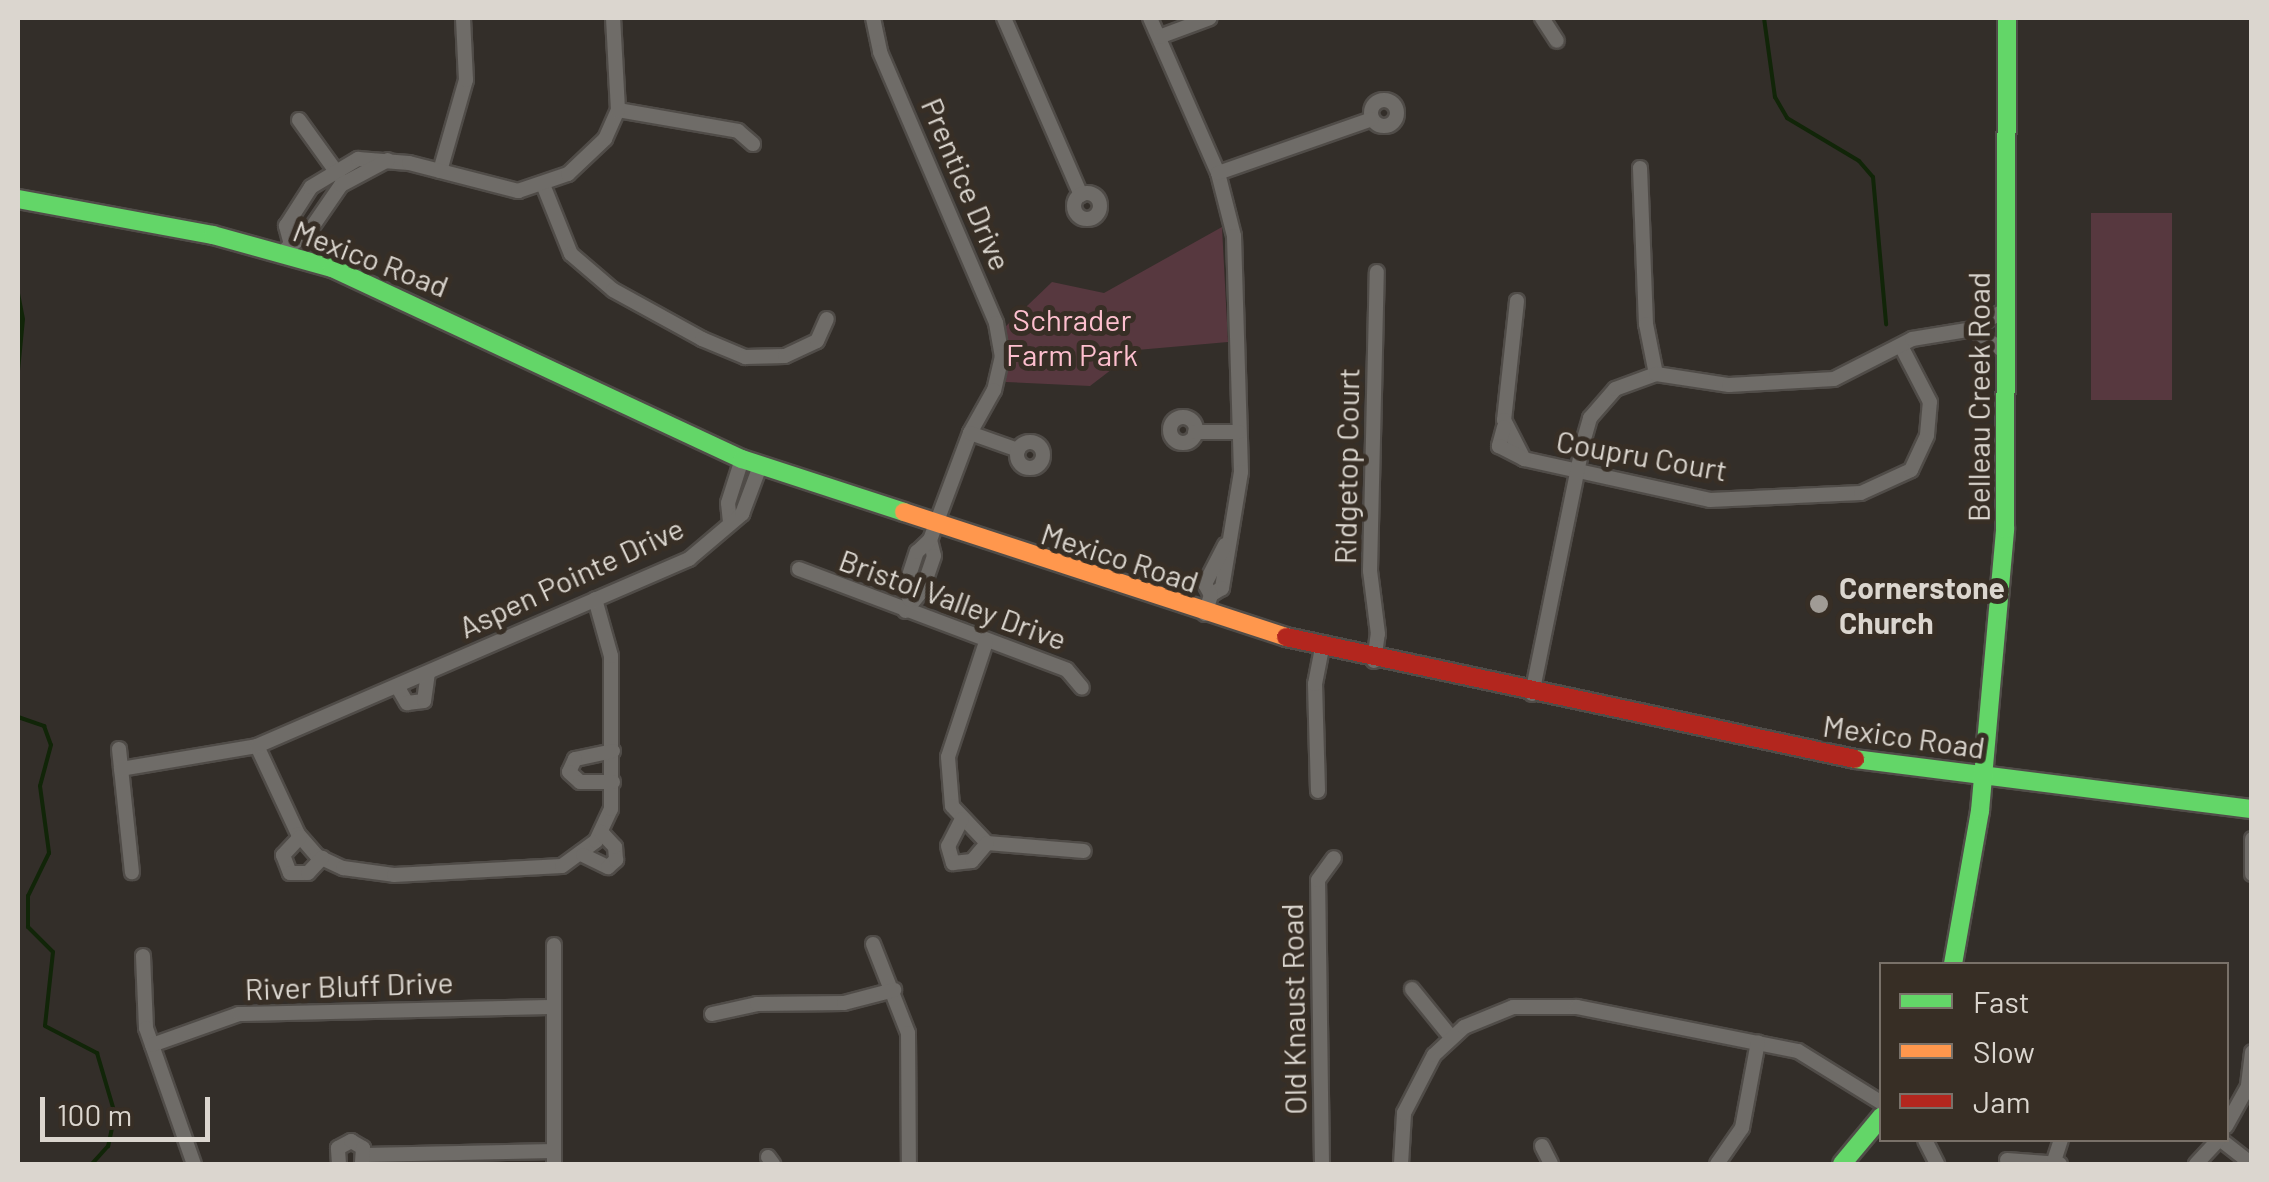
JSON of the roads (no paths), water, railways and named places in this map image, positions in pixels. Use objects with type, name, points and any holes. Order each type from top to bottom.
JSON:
[{"type":"main road","name":"Belleau Creek Road","points":[[1953,962],[1984,776],[2006,529],[2007,18]]},
{"type":"main road","name":"Mexico Road","points":[[18,199],[288,247],[408,298],[760,466],[934,533],[1208,605],[1322,648],[1824,753],[2252,809]]},
{"type":"main road","points":[[1842,1164],[1879,1120]]},
{"type":"street","points":[[440,171],[466,80],[463,18]]},
{"type":"street","points":[[288,247],[292,213],[311,187],[388,160],[500,190],[544,187],[592,156],[618,110],[613,18]]},
{"type":"street","name":"Prentice Drive","points":[[873,18],[880,52],[996,324],[1000,373],[970,433],[934,533],[934,556],[922,591],[908,606]]},
{"type":"street","points":[[1004,18],[1081,194]]},
{"type":"street","points":[[1150,18],[1218,173],[1234,236],[1238,500],[1224,545],[1222,588],[1208,605]]},
{"type":"street","points":[[1158,37],[1210,18]]},
{"type":"street","points":[[1542,18],[1558,41]]},
{"type":"street","points":[[618,110],[738,131],[754,144]]},
{"type":"street","points":[[1218,173],[1372,119]]},
{"type":"street","points":[[299,120],[340,177]]},
{"type":"street","points":[[1640,168],[1646,324],[1656,374]]},
{"type":"street","points":[[288,247],[308,233],[340,177]]},
{"type":"street","points":[[544,187],[570,254],[613,290],[702,339],[745,357],[785,356],[817,342],[827,318]]},
{"type":"street","name":"Ridgetop Court","points":[[1374,661],[1378,634],[1370,571],[1378,272]]},
{"type":"street","name":"Coupru Court","points":[[1516,301],[1505,426],[1524,459],[1710,500],[1878,490],[1910,470],[1931,414],[1901,346]]},
{"type":"street","points":[[1532,694],[1577,472],[1599,405],[1632,380],[1656,374],[1729,386],[1834,379],[1934,330],[1973,329],[2005,310]]},
{"type":"street","points":[[1973,329],[2005,352]]},
{"type":"street","points":[[1195,432],[1239,432]]},
{"type":"street","points":[[970,433],[1018,450]]},
{"type":"street","points":[[730,522],[728,503],[742,459]]},
{"type":"street","name":"Aspen Pointe Drive","points":[[121,768],[257,746],[688,559],[742,514],[760,466]]},
{"type":"street","name":"Bristol Valley Drive","points":[[798,569],[908,606],[986,642],[1067,670],[1082,688]]},
{"type":"street","points":[[257,746],[300,836],[322,858],[366,874],[539,872],[583,855],[601,832],[613,782],[612,656],[596,599]]},
{"type":"street","points":[[986,642],[948,756],[947,790],[962,819],[987,843],[1084,850]]},
{"type":"street","points":[[1318,791],[1315,684],[1322,648]]},
{"type":"street","name":"Aspen Pointe Drive","points":[[398,686],[407,703],[424,701],[428,673]]},
{"type":"street","points":[[119,749],[132,872]]},
{"type":"street","points":[[613,751],[575,758],[569,772],[580,782],[613,782]]},
{"type":"street","points":[[962,819],[948,846],[952,863],[972,861],[987,843]]},
{"type":"street","points":[[583,855],[608,867],[616,860],[615,846],[601,832]]},
{"type":"street","points":[[300,836],[283,855],[290,873],[308,873],[322,858]]},
{"type":"street","points":[[2252,839],[2252,874]]},
{"type":"street","name":"Old Knaust Road","points":[[1322,1164],[1318,880],[1334,858]]},
{"type":"street","points":[[873,944],[908,1033],[909,1164]]},
{"type":"street","points":[[339,1164],[336,1152],[346,1142],[360,1144],[363,1160],[554,1158],[554,946]]},
{"type":"street","points":[[143,956],[152,1045],[194,1164]]},
{"type":"street","points":[[712,1014],[757,1004],[844,1003],[894,990]]},
{"type":"street","points":[[1412,990],[1451,1037]]},
{"type":"street","points":[[1401,1164],[1410,1096],[1451,1037],[1484,1016],[1546,1004],[1798,1051],[1879,1101]]},
{"type":"street","name":"River Bluff Drive","points":[[152,1045],[240,1014],[554,1008]]},
{"type":"street","points":[[1717,1164],[1746,1116],[1758,1042]]},
{"type":"street","points":[[2229,1120],[2250,1082],[2252,1052]]},
{"type":"street","points":[[2196,1164],[2217,1142]]},
{"type":"street","points":[[2222,1142],[2252,1164]]},
{"type":"street","points":[[1542,1146],[1551,1164]]},
{"type":"street","points":[[2007,1160],[2057,1163]]},
{"type":"waterway","points":[[1764,18],[1775,97],[1787,118],[1859,161],[1873,177],[1886,324]]},
{"type":"waterway","points":[[18,717],[44,726],[51,745],[40,786],[49,853],[28,896],[28,927],[53,952],[45,1026],[97,1053],[115,1114],[108,1146],[92,1164]]},
{"type":"place","name":"Cornerstone Church","points":[[1819,604]]},
{"type":"park label","name":"Schrader Farm Park","points":[[1072,336]]}]
